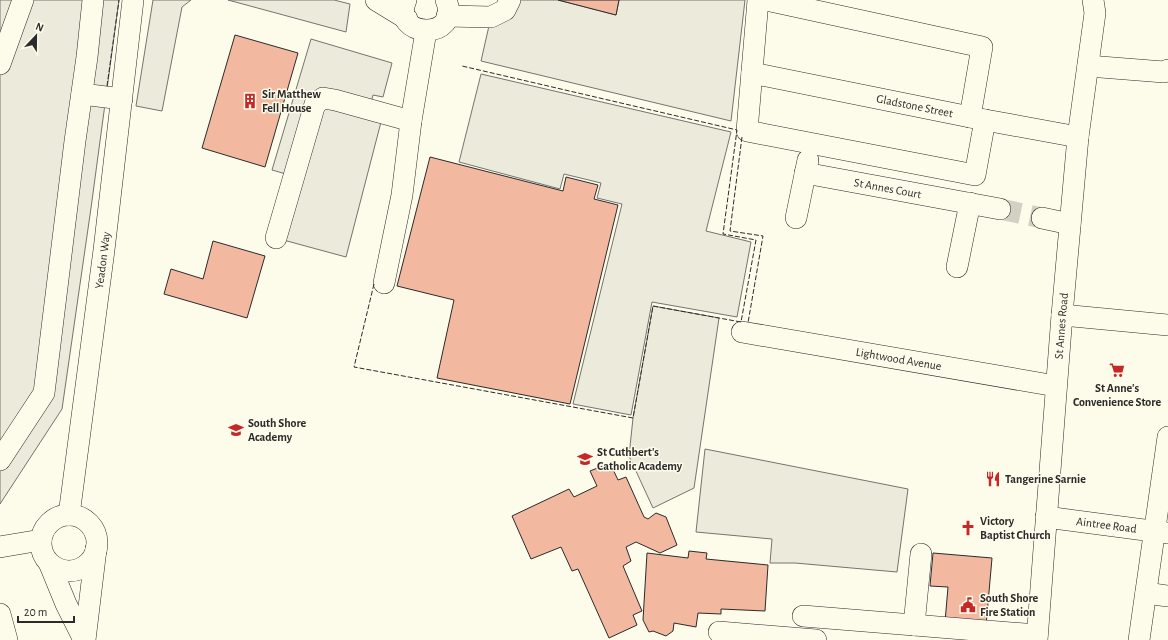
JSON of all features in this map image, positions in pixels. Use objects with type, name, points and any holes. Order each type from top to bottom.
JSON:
[{"type":"street","points":[[0,64],[23,0]]},
{"type":"street","points":[[0,460],[44,393],[93,0]]},
{"type":"street","points":[[376,0],[406,10],[412,26],[426,31],[439,27],[447,4],[491,17],[505,10],[510,0]]},
{"type":"street","points":[[758,0],[747,131],[975,175],[982,47],[766,0]]},
{"type":"street","name":"Yeadon Way","points":[[69,515],[134,2]]},
{"type":"street","name":"St Annes Road","points":[[1037,638],[1056,386],[1078,137],[1097,4]]},
{"type":"street","points":[[384,284],[402,195],[411,121],[426,31]]},
{"type":"street","points":[[1088,66],[1164,72],[1168,70]]},
{"type":"street","name":"Gladstone Street","points":[[752,73],[977,119],[1078,137]]},
{"type":"street","points":[[82,94],[122,99]]},
{"type":"street","points":[[276,238],[315,104],[323,98],[335,100],[411,121]]},
{"type":"street","name":"St Annes Court","points":[[796,218],[807,165],[1000,209]]},
{"type":"street","points":[[956,267],[970,203]]},
{"type":"street","points":[[1042,218],[1070,224]]},
{"type":"street","points":[[1062,315],[1168,325]]},
{"type":"street","name":"Lightwood Avenue","points":[[742,332],[1056,386]]},
{"type":"street","points":[[1139,640],[1146,593],[1161,532],[1168,437]]},
{"type":"street","points":[[69,515],[78,517],[89,524],[96,536],[97,545],[85,640],[66,604],[50,565],[44,558],[41,549],[41,540],[47,525],[61,516],[69,515]]},
{"type":"street","name":"Aintree Road","points":[[1046,517],[1161,532]]},
{"type":"street","points":[[0,546],[41,540]]},
{"type":"street","points":[[50,565],[58,569],[76,571],[84,567],[93,557],[97,545]]},
{"type":"street","points":[[914,625],[921,554]]},
{"type":"street","points":[[1146,593],[1168,596]]},
{"type":"street","points":[[803,616],[914,625],[1037,638]]},
{"type":"street","points":[[719,632],[816,640]]},
{"type":"shaded area","points":[[0,0],[119,0],[62,409],[0,504]]},
{"type":"shaded area","points":[[153,0],[191,0],[182,7],[162,111],[136,106]]},
{"type":"shaded area","points":[[228,0],[334,0],[350,4],[346,32]]},
{"type":"shaded area","points":[[510,0],[558,0],[616,15],[619,0],[745,0],[731,121],[481,61],[491,17]]},
{"type":"shaded area","points":[[311,39],[392,63],[383,97],[373,95],[367,118],[381,122],[346,257],[276,238],[293,176],[272,170]]},
{"type":"shaded area","points":[[481,74],[731,132],[706,231],[751,242],[737,317],[652,302],[631,415],[573,404],[622,204],[597,198],[601,183],[564,174],[560,189],[459,162]]},
{"type":"shaded area","points":[[653,306],[719,318],[694,488],[653,508],[629,456],[633,418]]},
{"type":"shaded area","points":[[705,449],[908,489],[897,572],[795,563],[770,563],[772,539],[696,532]]},
{"type":"building","points":[[558,0],[619,0],[616,15]]},
{"type":"building","name":"Sir Matthew Fell House","points":[[235,35],[298,53],[265,167],[202,148]]},
{"type":"building","points":[[430,157],[563,191],[566,177],[598,185],[594,199],[618,205],[570,404],[437,378],[454,300],[397,286]]},
{"type":"building","points":[[213,241],[265,256],[247,318],[164,294],[171,269],[203,279]]},
{"type":"building","points":[[610,463],[618,480],[626,477],[644,517],[648,519],[656,513],[666,517],[677,545],[660,553],[636,542],[626,547],[631,561],[623,566],[642,611],[633,615],[637,625],[609,638],[578,569],[572,571],[561,547],[531,559],[512,516],[569,489],[574,497],[597,486],[590,471]]},
{"type":"building","points":[[689,551],[707,553],[706,559],[768,565],[765,611],[721,609],[721,614],[698,613],[696,627],[674,623],[673,631],[666,636],[653,631],[649,632],[643,620],[647,553],[688,558]]},
{"type":"building","name":"South Shore Fire Station","points":[[933,553],[992,558],[986,626],[945,622],[948,587],[930,586]]},
{"type":"tunnel","points":[[1000,209],[1042,218]]},
{"type":"fence","points":[[107,86],[119,0]]},
{"type":"fence","points":[[374,284],[354,367],[633,418],[653,306],[741,322],[756,240],[723,234],[737,130],[462,66]]},
{"type":"fence","points":[[742,137],[730,231],[763,236],[748,323]]},
{"type":"place","name":"Sir Matthew Fell House","points":[[250,101]]},
{"type":"place","name":"St Anne's Convenience Store","points":[[1117,370]]},
{"type":"place","name":"South Shore Academy","points":[[236,430]]},
{"type":"place","name":"St Cuthbert's Catholic Academy","points":[[585,459]]},
{"type":"place","name":"Tangerine Sarnie","points":[[993,479]]},
{"type":"place","name":"Victory Baptist Church","points":[[968,528]]},
{"type":"place","name":"South Shore Fire Station","points":[[968,605]]}]
